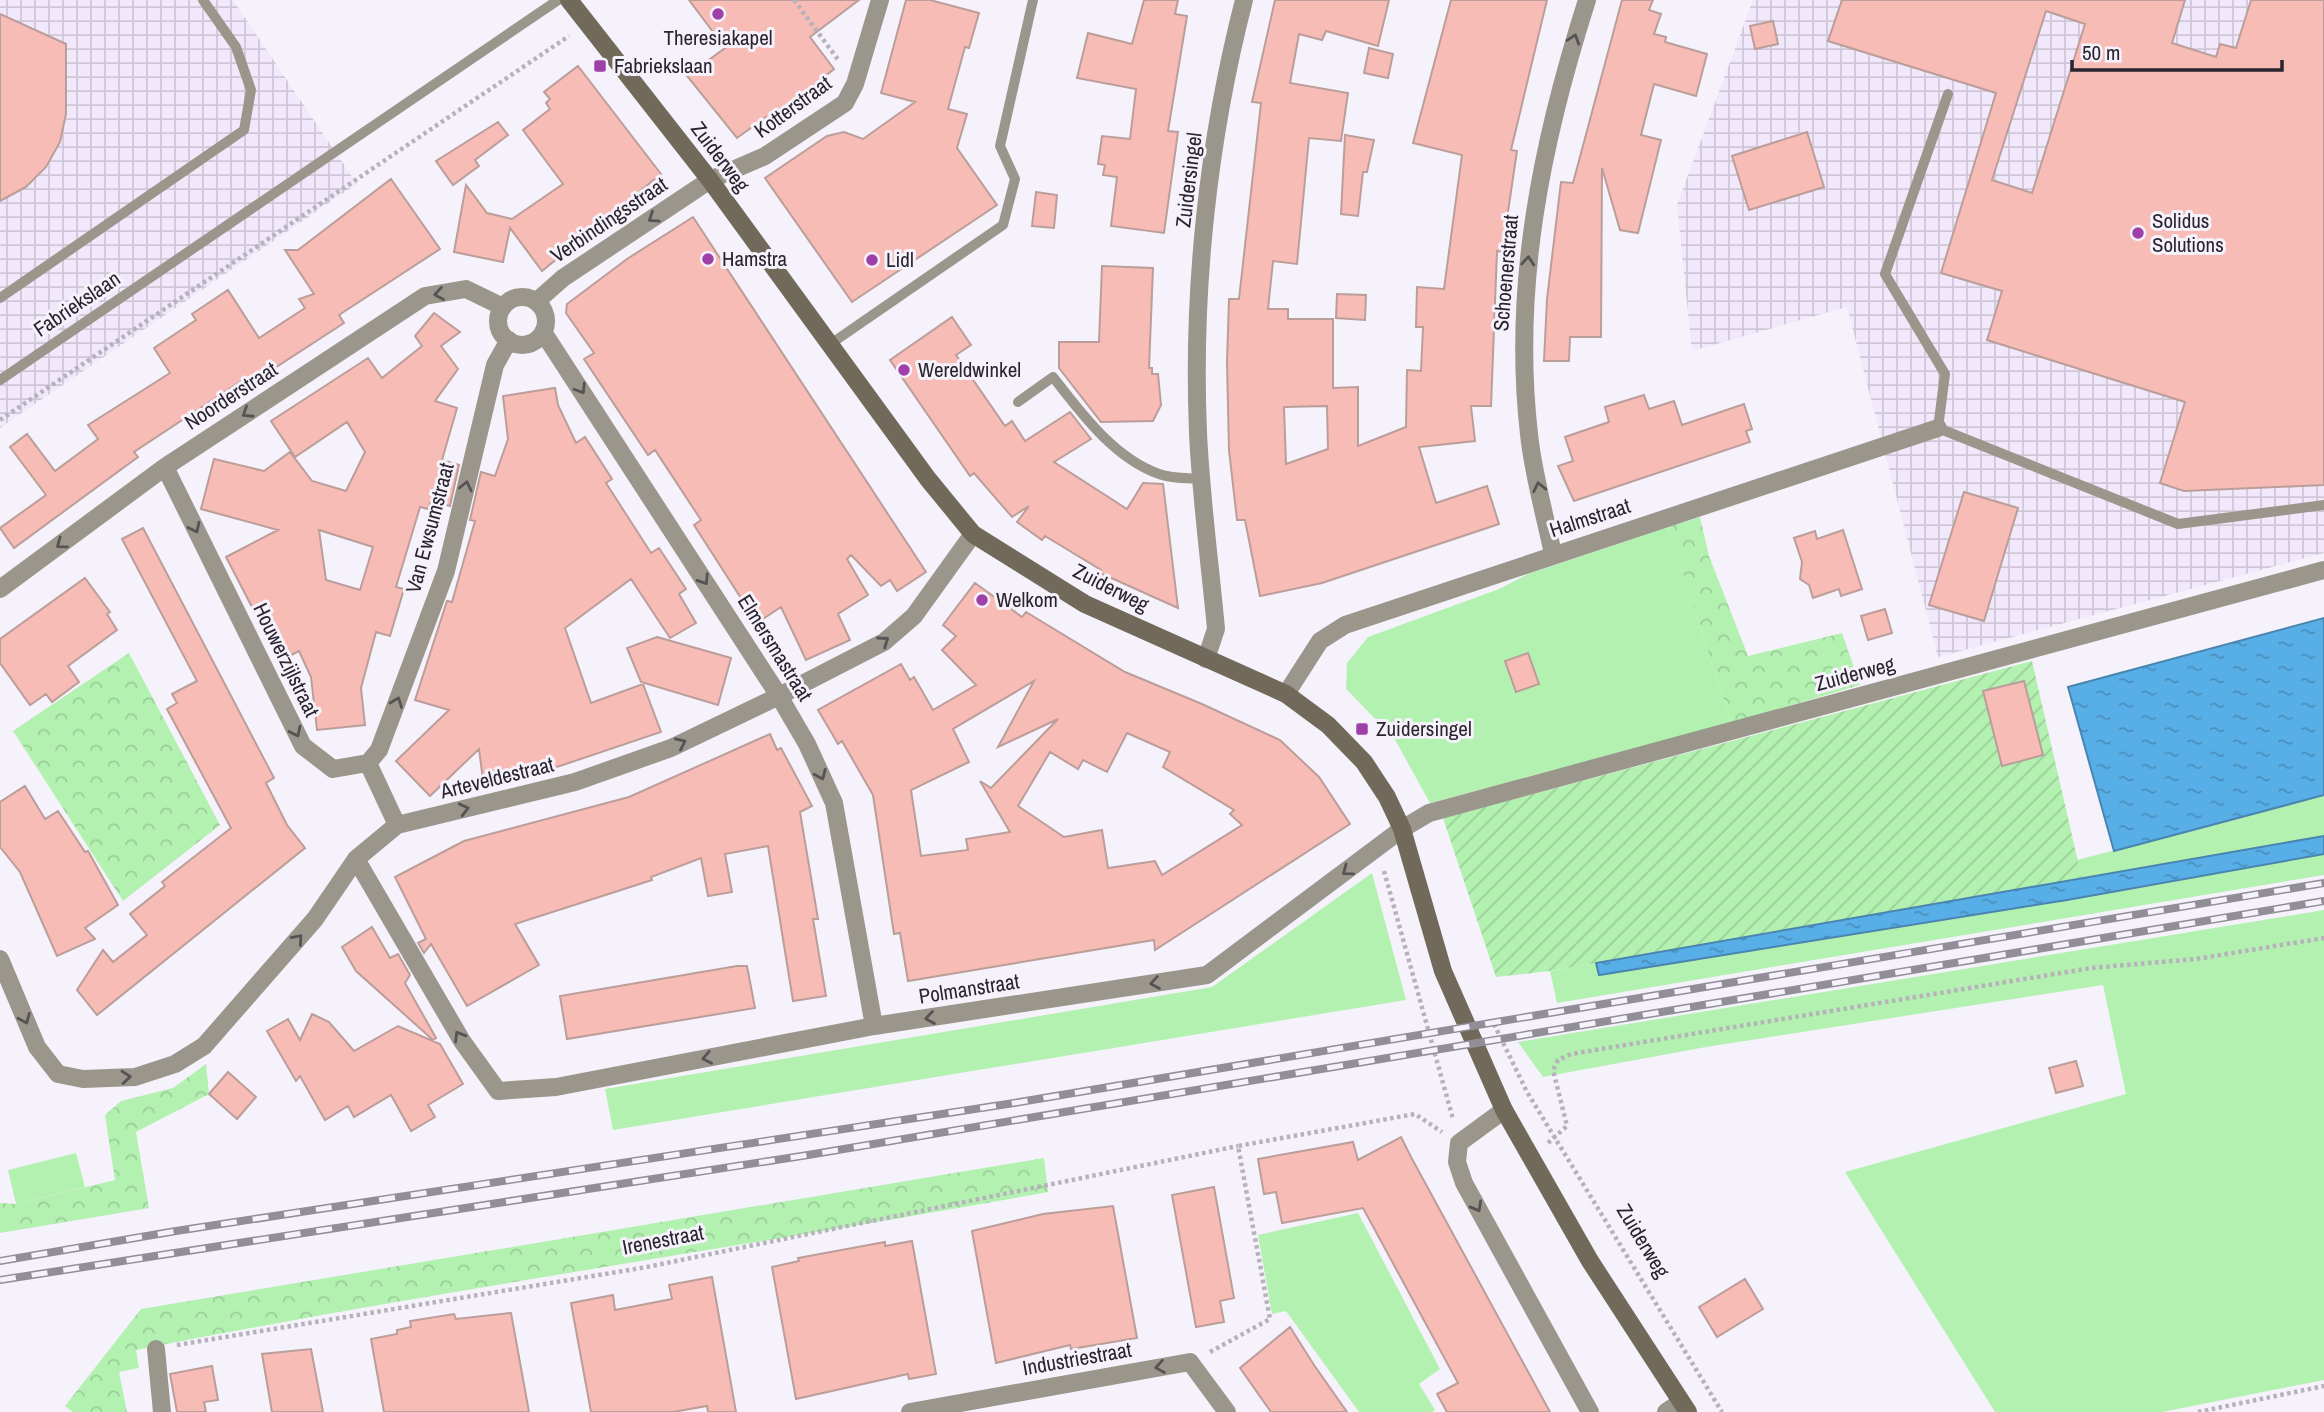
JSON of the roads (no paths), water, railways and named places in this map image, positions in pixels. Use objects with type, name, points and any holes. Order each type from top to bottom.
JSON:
[{"type":"street","name":"Zuiderweg","points":[[569,0],[710,180],[928,479],[973,534],[1085,604],[1286,694],[1328,725],[1364,762],[1387,797],[1402,830],[1443,971],[1504,1110],[1679,1409]]},
{"type":"street","name":"Kotterstraat","points":[[710,180],[765,156],[845,103],[855,84],[880,0]]},
{"type":"street","name":"Zuidersingel","points":[[1206,659],[1216,629],[1198,433],[1200,284],[1225,75],[1244,0]]},
{"type":"street","name":"Schoenerstraat","points":[[1553,554],[1529,436],[1522,336],[1530,233],[1560,84],[1587,0]]},
{"type":"street","name":"Verbindingsstraat","points":[[537,302],[563,278],[710,180]]},
{"type":"street","name":"Noorderstraat","points":[[0,589],[165,467],[425,296],[466,289],[503,307]]},
{"type":"street","points":[[522,297],[537,302],[546,316],[543,332],[532,343],[516,344],[509,340],[499,325],[503,307],[522,297]]},
{"type":"street","name":"Elmersmastraat","points":[[543,332],[779,696],[807,744],[834,803],[874,1026]]},
{"type":"street","name":"Van Ewsumstraat","points":[[368,763],[379,750],[446,571],[495,365],[509,340]]},
{"type":"street","name":"Halmstraat","points":[[1286,694],[1320,641],[1345,625],[1938,428]]},
{"type":"street","name":"Houwerzijlstraat","points":[[165,467],[303,746],[333,769],[368,763]]},
{"type":"street","name":"Arteveldestraat","points":[[0,959],[37,1047],[58,1074],[83,1079],[135,1077],[175,1065],[204,1046],[315,919],[356,859],[397,825],[575,782],[671,748],[779,696],[884,642],[914,616],[973,534]]},
{"type":"street","name":"Zuiderweg","points":[[1402,830],[1430,813],[2324,570]]},
{"type":"street","points":[[368,763],[397,825]]},
{"type":"street","name":"Polmanstraat","points":[[356,859],[462,1041],[498,1091],[556,1087],[874,1026],[1207,975],[1402,830]]},
{"type":"street","points":[[1504,1110],[1459,1143],[1457,1162],[1464,1183],[1590,1412]]},
{"type":"street","points":[[156,1349],[162,1412]]},
{"type":"street","name":"Industriestraat","points":[[910,1412],[1190,1362],[1227,1412]]},
{"type":"lane","points":[[0,298],[244,130],[251,90],[236,47],[203,0]]},
{"type":"lane","name":"Fabriekslaan","points":[[0,380],[558,0]]},
{"type":"lane","points":[[829,345],[1003,225],[1015,179],[1000,146],[1033,0]]},
{"type":"lane","points":[[1948,94],[1885,274],[1945,374],[1938,428],[2178,524],[2324,505]]},
{"type":"lane","points":[[1018,402],[1053,377],[1110,442],[1137,463],[1161,475],[1203,479]]},
{"type":"water","points":[[2324,618],[2324,795],[2114,851],[2068,687]]},
{"type":"water","points":[[2324,836],[2324,854],[2067,900],[1599,975],[1596,963]]},
{"type":"railway","points":[[0,1261],[176,1231],[1014,1103],[2324,883]]},
{"type":"railway","points":[[0,1280],[808,1155],[2324,901]]},
{"type":"place","name":"Theresiakapel","points":[[718,14]]},
{"type":"place","name":"Fabriekslaan","points":[[600,66]]},
{"type":"place","name":"Solidus Solutions","points":[[2138,233]]},
{"type":"place","name":"Hamstra","points":[[708,259]]},
{"type":"place","name":"Lidl","points":[[872,260]]},
{"type":"place","name":"Wereldwinkel","points":[[904,370]]},
{"type":"place","name":"Welkom","points":[[982,600]]},
{"type":"place","name":"Zuidersingel","points":[[1362,729]]}]
